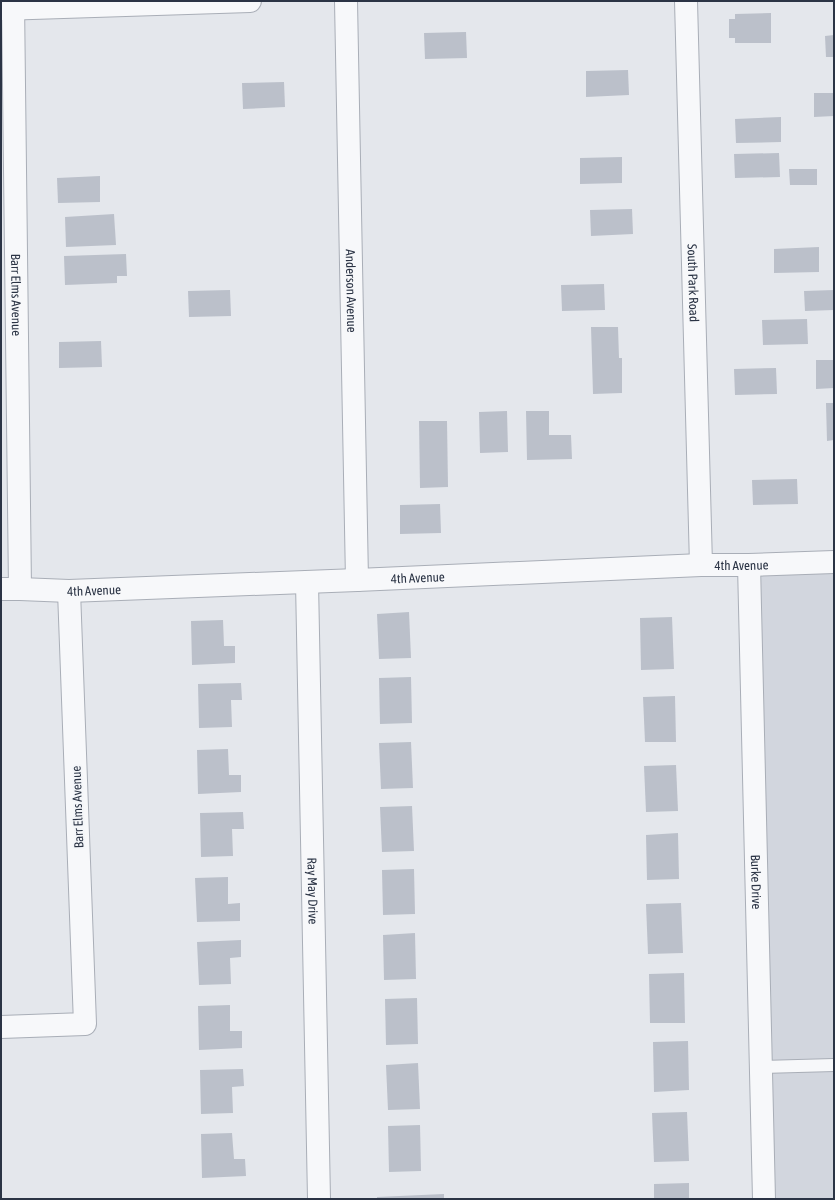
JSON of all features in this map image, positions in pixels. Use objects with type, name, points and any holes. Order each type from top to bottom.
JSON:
[{"type":"street","points":[[9,6],[250,1]]},
{"type":"street","name":"Anderson Avenue","points":[[346,1],[357,580]]},
{"type":"street","name":"South Park Road","points":[[686,1],[701,565]]},
{"type":"street","name":"Barr Elms Avenue","points":[[9,6],[11,589]]},
{"type":"street","name":"4th Avenue","points":[[11,589],[69,591],[701,565],[834,562]]},
{"type":"street","name":"Burke Drive","points":[[749,565],[764,1199]]},
{"type":"street","name":"Ray May Drive","points":[[307,582],[319,1199]]},
{"type":"street","name":"Barr Elms Avenue","points":[[1,1027],[85,1024],[69,591]]},
{"type":"lane","points":[[761,1067],[834,1065]]},
{"type":"shaded area","points":[[834,572],[834,1199],[775,1199],[758,575]]},
{"type":"building","points":[[771,13],[771,43],[735,43],[735,38],[729,38],[729,19],[735,19],[735,14]]},
{"type":"building","points":[[466,32],[467,58],[425,59],[424,33]]},
{"type":"building","points":[[834,35],[834,57],[826,57],[825,36]]},
{"type":"building","points":[[628,70],[629,95],[586,97],[586,71]]},
{"type":"building","points":[[284,82],[285,107],[243,109],[242,83]]},
{"type":"building","points":[[814,93],[834,93],[834,116],[814,117]]},
{"type":"building","points":[[781,117],[781,142],[736,143],[735,119]]},
{"type":"building","points":[[779,153],[780,177],[735,178],[734,154]]},
{"type":"building","points":[[622,157],[622,183],[580,184],[580,158]]},
{"type":"building","points":[[789,169],[817,169],[817,185],[790,185]]},
{"type":"building","points":[[100,176],[100,202],[58,203],[57,178]]},
{"type":"building","points":[[632,209],[633,234],[591,236],[590,210]]},
{"type":"building","points":[[114,214],[116,245],[66,247],[65,217]]},
{"type":"building","points":[[819,247],[819,272],[774,273],[774,249]]},
{"type":"building","points":[[126,254],[127,276],[117,276],[117,283],[65,285],[64,256]]},
{"type":"building","points":[[604,284],[605,310],[562,311],[561,285]]},
{"type":"building","points":[[230,290],[231,316],[189,317],[188,291]]},
{"type":"building","points":[[834,290],[834,310],[805,311],[804,291]]},
{"type":"building","points":[[807,319],[808,344],[763,345],[762,320]]},
{"type":"building","points":[[591,327],[618,327],[619,358],[622,358],[622,393],[593,394]]},
{"type":"building","points":[[101,341],[102,367],[59,368],[59,342]]},
{"type":"building","points":[[816,360],[834,360],[834,388],[816,389]]},
{"type":"building","points":[[776,368],[777,394],[735,395],[734,369]]},
{"type":"building","points":[[826,403],[834,403],[834,440],[827,441]]},
{"type":"building","points":[[507,411],[508,452],[480,453],[479,412]]},
{"type":"building","points":[[526,411],[549,411],[549,435],[571,435],[572,459],[527,460]]},
{"type":"building","points":[[419,421],[447,421],[448,487],[420,488]]},
{"type":"building","points":[[797,479],[798,504],[753,505],[752,480]]},
{"type":"building","points":[[440,504],[441,533],[400,534],[400,505]]},
{"type":"building","points":[[409,612],[411,658],[379,659],[377,614]]},
{"type":"building","points":[[672,617],[674,669],[641,670],[640,618]]},
{"type":"building","points":[[223,620],[224,646],[235,646],[235,663],[192,665],[191,621]]},
{"type":"building","points":[[411,677],[412,723],[380,724],[379,678]]},
{"type":"building","points":[[241,683],[242,700],[231,700],[232,727],[199,728],[198,684]]},
{"type":"building","points":[[675,696],[676,742],[645,742],[643,697]]},
{"type":"building","points":[[411,742],[413,788],[381,789],[379,743]]},
{"type":"building","points":[[228,749],[229,775],[241,775],[241,792],[198,794],[197,750]]},
{"type":"building","points":[[676,765],[678,811],[646,812],[644,766]]},
{"type":"building","points":[[412,806],[414,851],[382,852],[380,807]]},
{"type":"building","points":[[243,812],[244,829],[232,829],[233,856],[201,857],[200,813]]},
{"type":"building","points":[[678,833],[679,879],[647,880],[646,835]]},
{"type":"building","points":[[414,869],[415,914],[383,915],[382,870]]},
{"type":"building","points":[[228,877],[228,904],[240,903],[240,921],[197,922],[195,878]]},
{"type":"building","points":[[681,903],[683,953],[648,954],[646,904]]},
{"type":"building","points":[[415,933],[416,979],[384,980],[383,935]]},
{"type":"building","points":[[241,940],[241,957],[230,958],[231,984],[199,985],[197,942]]},
{"type":"building","points":[[684,973],[685,1023],[650,1023],[649,974]]},
{"type":"building","points":[[417,998],[418,1044],[386,1045],[385,999]]},
{"type":"building","points":[[230,1005],[230,1031],[242,1031],[242,1048],[199,1050],[198,1006]]},
{"type":"building","points":[[688,1041],[689,1090],[654,1092],[653,1042]]},
{"type":"building","points":[[418,1063],[420,1109],[388,1110],[386,1065]]},
{"type":"building","points":[[243,1069],[244,1086],[232,1087],[233,1113],[201,1114],[200,1070]]},
{"type":"building","points":[[687,1112],[689,1161],[654,1162],[652,1113]]},
{"type":"building","points":[[420,1125],[421,1171],[389,1172],[388,1126]]},
{"type":"building","points":[[232,1133],[234,1159],[245,1159],[246,1176],[202,1178],[201,1134]]},
{"type":"building","points":[[689,1183],[689,1199],[654,1199],[654,1184]]},
{"type":"building","points":[[444,1194],[444,1199],[377,1199],[377,1197]]}]
